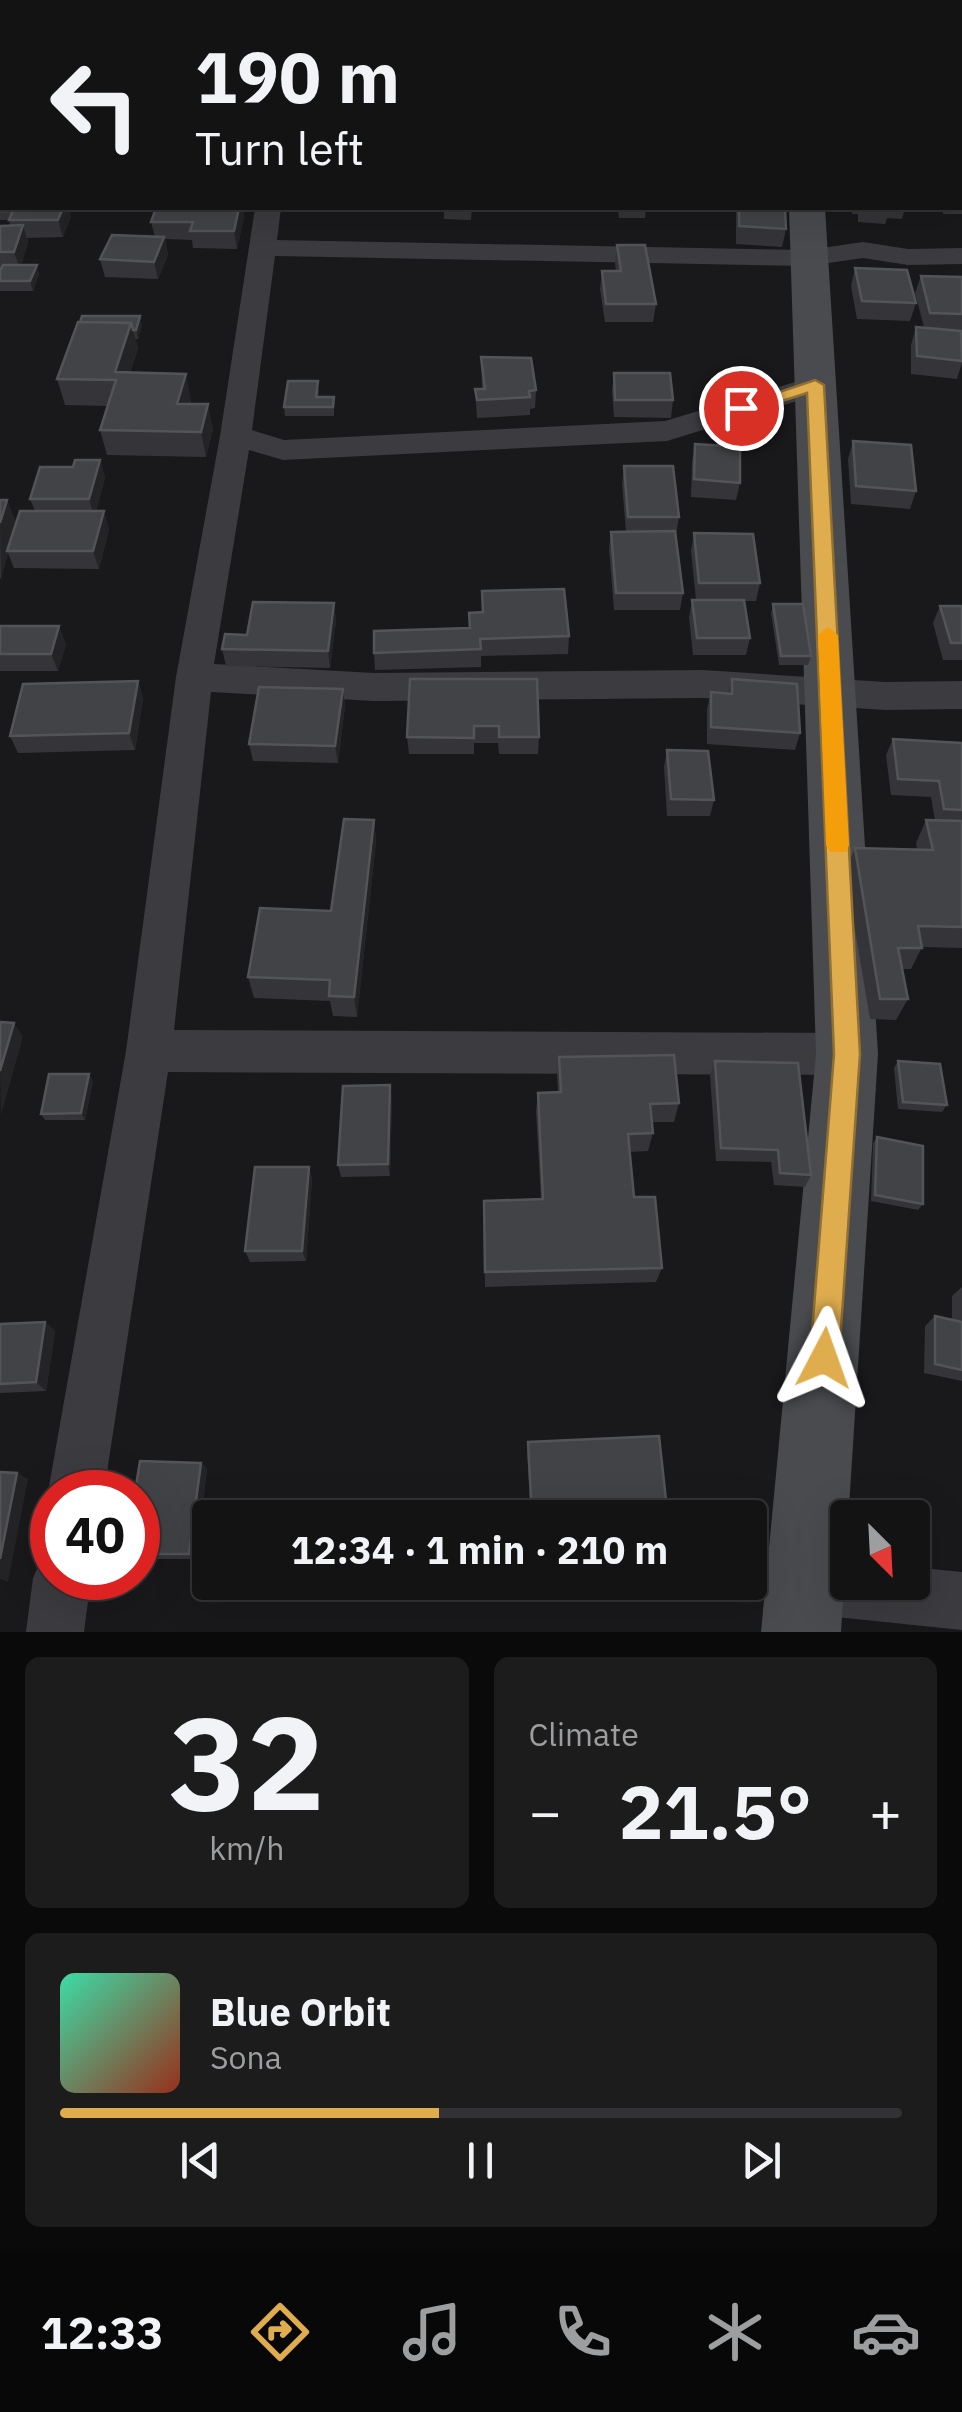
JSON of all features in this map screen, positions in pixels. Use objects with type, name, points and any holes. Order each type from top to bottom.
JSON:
[{"type":"street","points":[[80,1470],[149,1051],[194,677],[267,228],[808,232],[863,250],[908,257],[962,256]]},
{"type":"street","points":[[808,232],[847,1054],[804,1608],[962,1600]]},
{"type":"street","points":[[236,436],[283,450],[668,432],[815,385]]},
{"type":"street","points":[[194,677],[374,687],[663,684],[831,690],[885,696],[962,695]]},
{"type":"street","points":[[149,1051],[847,1054]]},
{"type":"street","points":[[54,1632],[59,1600]]},
{"type":"building","points":[[13,210],[62,210],[58,220],[9,220]]},
{"type":"building","points":[[155,210],[239,210],[234,231],[190,231],[193,222],[151,222]]},
{"type":"building","points":[[739,210],[785,210],[786,229],[739,226]]},
{"type":"building","points":[[23,225],[14,252],[0,252],[0,226]]},
{"type":"building","points":[[112,235],[164,237],[154,262],[100,259]]},
{"type":"building","points":[[617,245],[645,245],[656,304],[606,304],[602,271],[621,271]]},
{"type":"building","points":[[3,265],[37,265],[30,281],[0,281]]},
{"type":"building","points":[[855,268],[907,270],[916,303],[862,301]]},
{"type":"building","points":[[921,276],[962,277],[962,314],[930,313]]},
{"type":"building","points":[[82,316],[140,316],[133,330],[131,323],[80,322]]},
{"type":"building","points":[[78,322],[131,323],[115,372],[186,374],[177,404],[208,404],[201,432],[100,430],[116,380],[57,379]]},
{"type":"building","points":[[916,327],[961,331],[962,361],[917,356]]},
{"type":"building","points":[[481,357],[531,358],[536,390],[529,391],[530,397],[477,400],[475,389],[485,389]]},
{"type":"building","points":[[614,373],[670,373],[673,400],[615,400]]},
{"type":"building","points":[[288,381],[318,381],[316,397],[334,397],[333,407],[284,407]]},
{"type":"building","points":[[853,441],[911,445],[916,491],[856,486]]},
{"type":"building","points":[[695,444],[740,447],[740,483],[694,479]]},
{"type":"building","points":[[75,460],[100,460],[89,499],[30,499],[40,467],[73,467]]},
{"type":"building","points":[[624,466],[673,466],[679,517],[628,517]]},
{"type":"building","points":[[0,500],[7,500],[0,523]]},
{"type":"building","points":[[20,511],[104,511],[93,551],[7,551]]},
{"type":"building","points":[[675,531],[683,593],[616,593],[611,532]]},
{"type":"building","points":[[694,533],[753,534],[760,583],[699,583]]},
{"type":"building","points":[[564,589],[569,636],[480,639],[481,649],[374,653],[374,631],[470,628],[469,613],[483,612],[482,591]]},
{"type":"building","points":[[692,600],[744,600],[750,638],[697,638]]},
{"type":"building","points":[[253,602],[334,603],[328,651],[222,649],[225,634],[247,635]]},
{"type":"building","points":[[773,604],[803,604],[811,656],[781,656]]},
{"type":"building","points":[[940,606],[962,606],[962,643],[951,643]]},
{"type":"building","points":[[0,626],[59,626],[51,654],[0,654]]},
{"type":"building","points":[[410,679],[537,679],[539,737],[499,737],[499,726],[474,726],[474,738],[407,737]]},
{"type":"building","points":[[732,679],[797,684],[800,733],[711,727],[711,692],[732,694]]},
{"type":"building","points":[[138,681],[129,733],[10,736],[23,684]]},
{"type":"building","points":[[259,687],[343,689],[335,746],[249,744]]},
{"type":"building","points":[[893,739],[962,743],[962,810],[944,809],[939,781],[898,779]]},
{"type":"building","points":[[667,750],[708,751],[714,800],[671,799]]},
{"type":"building","points":[[344,819],[374,820],[354,997],[329,996],[330,980],[248,977],[260,908],[331,911]]},
{"type":"building","points":[[926,820],[962,821],[962,927],[918,926],[922,948],[898,948],[908,999],[880,999],[855,848],[933,850]]},
{"type":"building","points":[[0,1022],[14,1023],[0,1071]]},
{"type":"building","points":[[674,1055],[679,1103],[650,1104],[653,1133],[628,1134],[634,1197],[655,1197],[662,1268],[485,1272],[484,1201],[543,1199],[538,1093],[561,1092],[559,1057]]},
{"type":"building","points":[[715,1061],[798,1063],[811,1175],[780,1173],[778,1150],[721,1148]]},
{"type":"building","points":[[898,1061],[940,1064],[947,1105],[903,1102]]},
{"type":"building","points":[[49,1074],[89,1074],[81,1113],[41,1114]]},
{"type":"building","points":[[390,1085],[388,1164],[338,1165],[343,1086]]},
{"type":"building","points":[[877,1137],[923,1146],[923,1204],[875,1195]]},
{"type":"building","points":[[255,1167],[309,1167],[302,1251],[245,1251]]},
{"type":"building","points":[[935,1316],[962,1322],[962,1370],[935,1364]]},
{"type":"building","points":[[45,1322],[36,1382],[0,1384],[0,1324]]},
{"type":"building","points":[[659,1436],[666,1500],[531,1500],[528,1442]]},
{"type":"building","points":[[140,1461],[201,1463],[196,1500],[192,1500],[189,1554],[160,1554],[160,1470],[139,1470]]},
{"type":"building","points":[[0,1472],[17,1473],[0,1559]]},
{"type":"slow traffic","points":[[828,635],[838,845]]},
{"type":"route","points":[[741,408],[815,385],[847,1054],[824,1358]]}]
